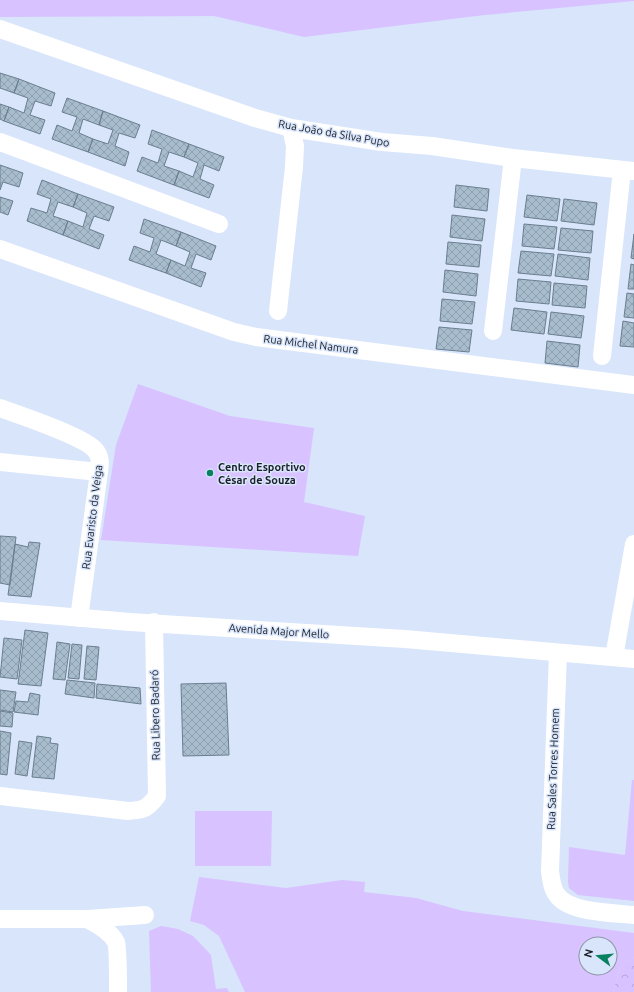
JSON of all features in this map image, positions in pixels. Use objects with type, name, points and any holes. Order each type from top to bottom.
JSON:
[{"type":"street","name":"Rua João da Silva Pupo","points":[[0,29],[255,118],[291,128],[382,142],[432,146],[514,158],[628,171]]},
{"type":"street","points":[[278,311],[294,167],[295,146],[291,128]]},
{"type":"street","points":[[0,142],[219,224]]},
{"type":"street","points":[[493,331],[514,158]]},
{"type":"street","points":[[602,356],[628,171]]},
{"type":"street","name":"Rua Michel Namura","points":[[0,249],[226,329],[256,337],[634,385]]},
{"type":"street","name":"Rua Evaristo da Veiga","points":[[0,408],[60,431],[88,445],[95,450],[100,457],[79,618]]},
{"type":"street","points":[[0,462],[99,472]]},
{"type":"street","points":[[614,657],[634,544]]},
{"type":"street","name":"Avenida Major Mello","points":[[0,611],[79,618],[405,639],[634,659]]},
{"type":"street","name":"Rua Libero Badaró","points":[[0,796],[128,811],[144,810],[150,805],[157,796],[154,622]]},
{"type":"street","name":"Rua Sales Torres Homem","points":[[558,653],[550,871],[552,885],[557,896],[567,904],[582,909],[634,915]]},
{"type":"street","points":[[0,919],[86,919],[146,915],[130,925],[116,943],[118,992]]},
{"type":"street","points":[[86,919],[100,926],[116,943]]},
{"type":"green space","points":[[0,0],[634,1],[485,15],[304,37],[214,16],[0,17]]},
{"type":"green space","name":"Centro Esportivo César de Souza","points":[[138,384],[230,416],[314,428],[304,502],[365,516],[358,556],[101,540],[116,445]]},
{"type":"green space","points":[[632,780],[634,780],[634,901],[578,895],[569,888],[569,847],[625,855]]},
{"type":"green space","points":[[195,811],[272,811],[271,866],[195,866]]},
{"type":"green space","points":[[199,877],[286,888],[342,880],[365,882],[364,892],[416,898],[463,911],[634,933],[634,957],[620,967],[618,974],[618,936],[578,936],[578,976],[617,976],[613,992],[245,992],[219,936],[204,925],[190,921]]},
{"type":"green space","points":[[161,926],[178,929],[193,936],[211,955],[216,989],[227,988],[229,992],[151,992],[149,931]]},
{"type":"green space","points":[[634,957],[634,992],[613,992],[620,967]]},
{"type":"building","points":[[0,73],[19,79],[14,93],[0,88]]},
{"type":"building","points":[[19,79],[55,93],[51,106],[35,101],[30,115],[45,120],[40,134],[4,121],[9,107],[24,113],[28,98],[14,93]]},
{"type":"building","points":[[67,98],[103,111],[99,125],[83,119],[79,133],[93,139],[88,152],[52,139],[57,125],[72,131],[77,117],[62,112]]},
{"type":"building","points":[[0,104],[9,107],[4,121],[0,119]]},
{"type":"building","points":[[103,111],[140,125],[135,138],[119,133],[115,146],[129,152],[125,166],[88,152],[93,139],[108,144],[113,130],[99,125]]},
{"type":"building","points":[[152,130],[189,144],[184,157],[169,152],[164,166],[179,171],[174,185],[137,171],[142,157],[158,163],[162,149],[148,144]]},
{"type":"building","points":[[189,144],[224,157],[219,171],[204,165],[200,179],[214,185],[209,198],[174,185],[179,171],[193,177],[198,163],[184,157]]},
{"type":"building","points":[[0,165],[23,173],[19,187],[3,182],[0,190]]},
{"type":"building","points":[[42,180],[78,194],[73,207],[58,202],[53,216],[68,221],[63,235],[27,221],[31,208],[47,213],[51,199],[37,194]]},
{"type":"building","points":[[456,185],[489,189],[487,211],[454,207]]},
{"type":"building","points":[[78,194],[114,207],[109,221],[94,216],[89,229],[104,235],[99,249],[63,235],[68,221],[83,227],[87,213],[73,207]]},
{"type":"building","points":[[527,195],[560,199],[557,221],[524,217]]},
{"type":"building","points":[[0,197],[13,201],[8,215],[0,212]]},
{"type":"building","points":[[564,199],[597,203],[594,225],[561,221]]},
{"type":"building","points":[[452,215],[485,219],[482,241],[450,237]]},
{"type":"building","points":[[144,219],[181,232],[176,246],[161,240],[156,254],[171,260],[166,273],[129,260],[134,246],[150,252],[154,238],[140,233]]},
{"type":"building","points":[[524,224],[557,227],[554,249],[522,246]]},
{"type":"building","points":[[561,228],[593,231],[591,253],[558,250]]},
{"type":"building","points":[[181,232],[216,246],[211,260],[196,254],[191,268],[206,273],[201,287],[166,273],[171,260],[185,266],[190,252],[176,246]]},
{"type":"building","points":[[634,234],[634,259],[631,258]]},
{"type":"building","points":[[448,242],[481,245],[479,267],[446,264]]},
{"type":"building","points":[[521,251],[554,254],[551,276],[518,273]]},
{"type":"building","points":[[558,254],[590,258],[588,280],[555,276]]},
{"type":"building","points":[[631,264],[634,265],[634,289],[628,289]]},
{"type":"building","points":[[445,270],[478,274],[476,296],[443,292]]},
{"type":"building","points":[[518,279],[551,282],[549,304],[516,301]]},
{"type":"building","points":[[554,283],[587,286],[585,308],[552,305]]},
{"type":"building","points":[[627,293],[634,294],[634,318],[624,317]]},
{"type":"building","points":[[442,299],[475,302],[472,324],[440,321]]},
{"type":"building","points":[[514,308],[547,312],[544,334],[511,330]]},
{"type":"building","points":[[551,312],[584,316],[581,338],[548,334]]},
{"type":"building","points":[[623,321],[634,323],[634,347],[620,346]]},
{"type":"building","points":[[439,327],[472,330],[469,352],[436,349]]},
{"type":"building","points":[[547,341],[580,345],[578,367],[545,363]]},
{"type":"building","points":[[0,536],[16,537],[10,585],[0,583]]},
{"type":"building","points":[[29,542],[40,543],[31,597],[8,595],[15,544],[28,547]]},
{"type":"building","points":[[25,630],[48,633],[41,686],[18,684]]},
{"type":"building","points":[[4,638],[22,640],[17,679],[0,677]]},
{"type":"building","points":[[57,642],[70,644],[65,680],[53,679]]},
{"type":"building","points":[[72,644],[82,645],[79,679],[68,678]]},
{"type":"building","points":[[87,646],[99,647],[96,680],[84,679]]},
{"type":"building","points":[[67,680],[95,683],[94,698],[65,694]]},
{"type":"building","points":[[226,683],[229,755],[183,756],[181,684]]},
{"type":"building","points":[[97,684],[140,688],[141,704],[96,698]]},
{"type":"building","points":[[0,690],[16,692],[13,712],[0,710]]},
{"type":"building","points":[[30,693],[40,695],[38,715],[14,712],[16,701],[28,702]]},
{"type":"building","points":[[0,711],[13,713],[12,727],[0,726]]},
{"type":"building","points":[[0,731],[11,733],[7,775],[0,774]]},
{"type":"building","points":[[37,736],[51,738],[50,743],[58,744],[54,779],[32,777]]},
{"type":"building","points":[[19,741],[32,743],[27,776],[15,774]]},
{"type":"place","name":"Centro Esportivo César de Souza","points":[[210,473]]}]
